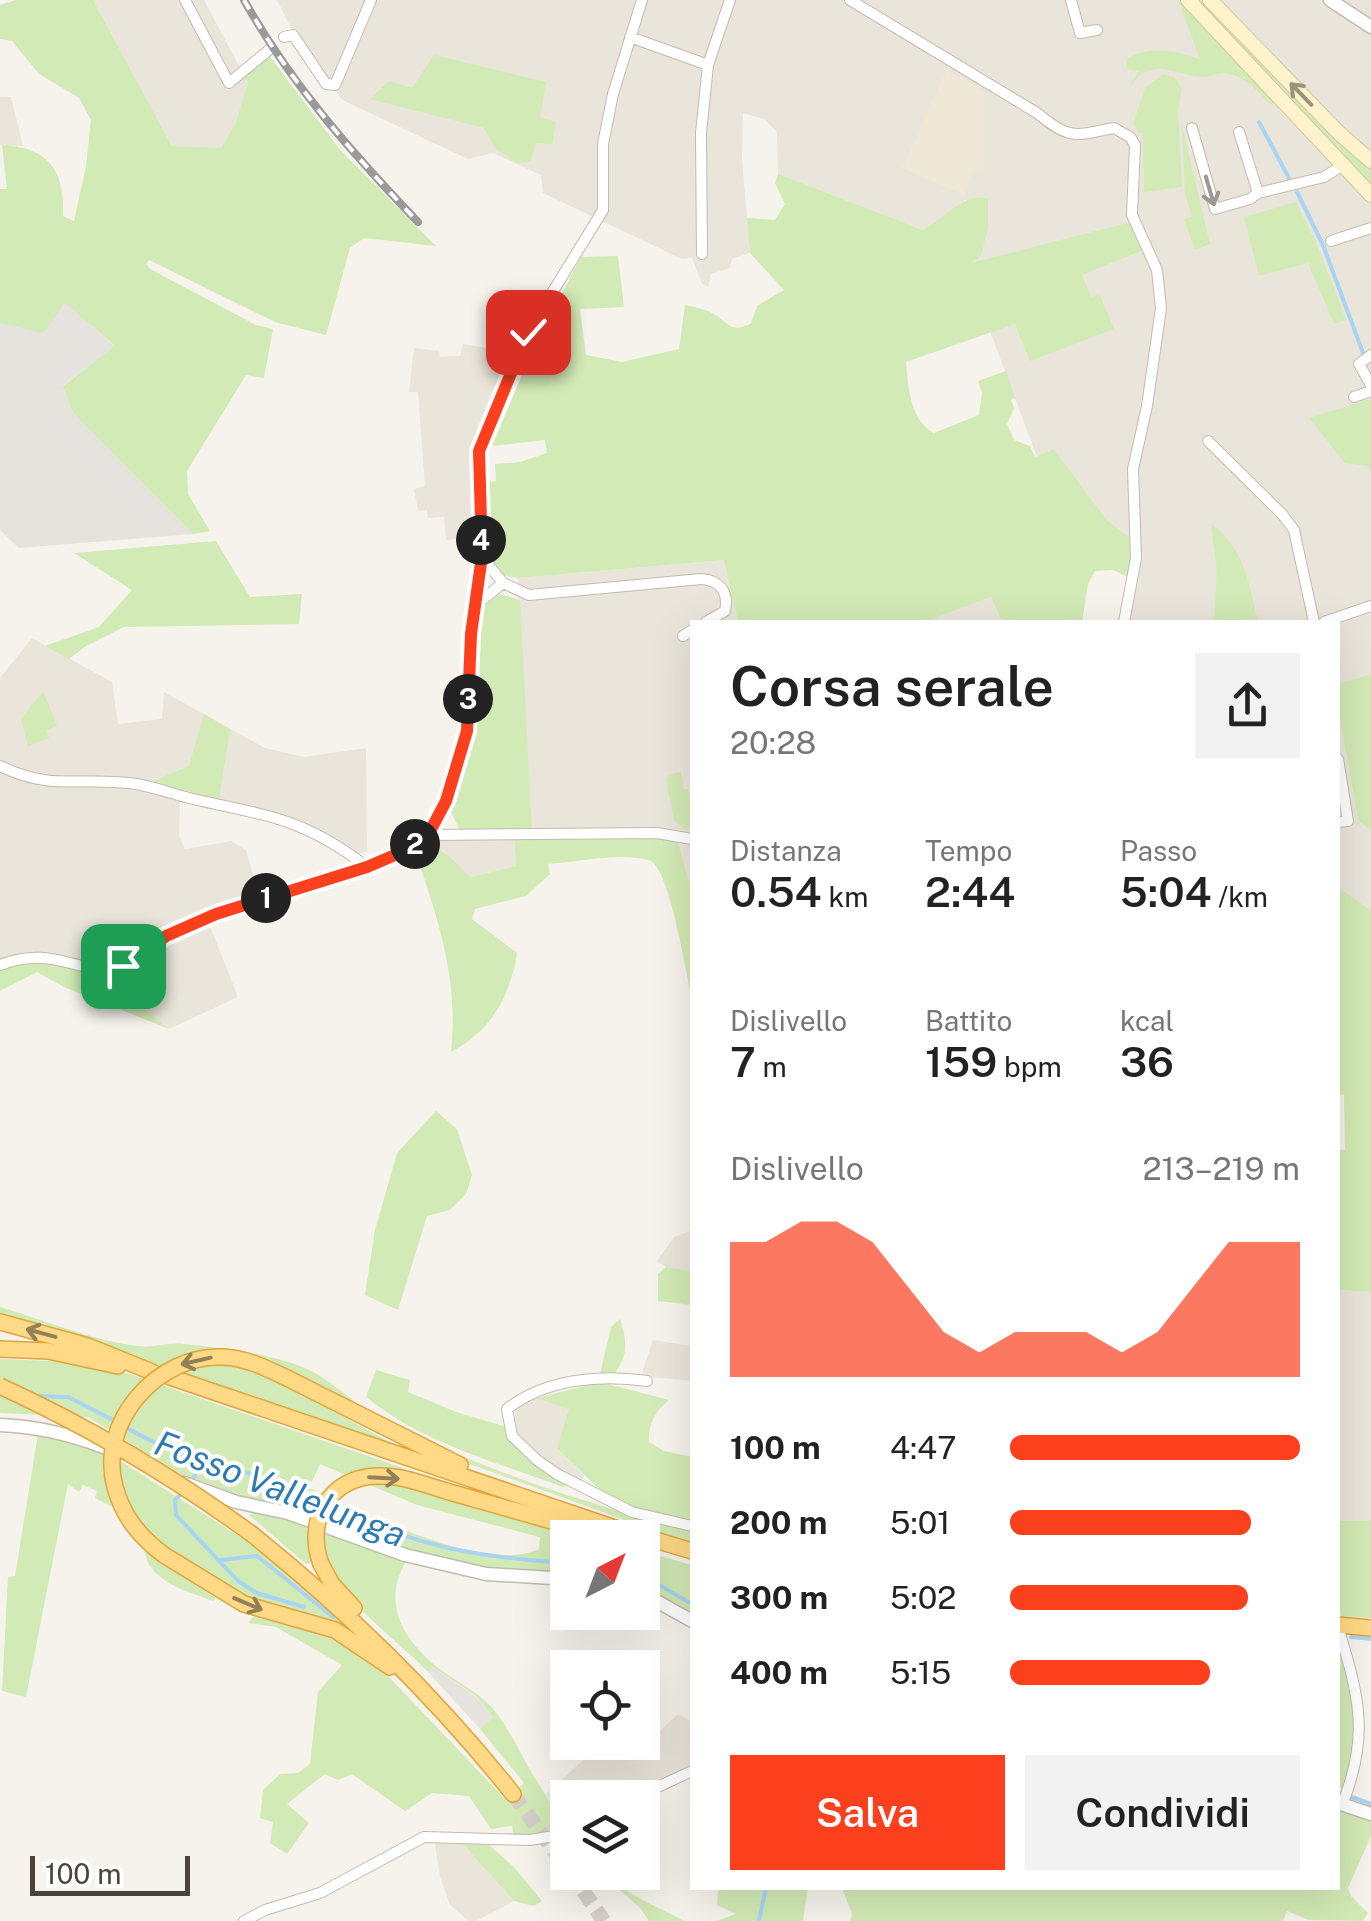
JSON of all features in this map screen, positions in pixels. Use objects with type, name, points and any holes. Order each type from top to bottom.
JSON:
[{"type":"highway","points":[[0,1322],[88,1346],[149,1371],[48,1351],[0,1349]]},
{"type":"highway","points":[[414,1679],[401,1677],[372,1652],[335,1630],[244,1604],[164,1555],[135,1530],[114,1485],[116,1432],[134,1402],[166,1371],[210,1357],[250,1361],[444,1460],[482,1473],[490,1486]]},
{"type":"highway","points":[[170,1378],[584,1520]]},
{"type":"highway","points":[[0,1386],[102,1438],[253,1535],[387,1651],[513,1794]]},
{"type":"highway","points":[[387,1651],[381,1634],[332,1584],[321,1564],[315,1540],[317,1519],[331,1495],[362,1478],[387,1476],[550,1521]]},
{"type":"highway","points":[[660,1545],[690,1551]]},
{"type":"highway","points":[[1340,1626],[1371,1628]]},
{"type":"main road","points":[[1188,0],[1370,191]]},
{"type":"main road","points":[[1210,0],[1339,134],[1371,161]]},
{"type":"street","points":[[185,0],[229,83],[270,49]]},
{"type":"street","points":[[287,35],[326,84],[335,86],[370,0]]},
{"type":"street","points":[[0,965],[46,957],[118,970],[166,936],[216,914],[367,867],[428,835],[446,801],[467,731],[471,634],[482,556],[479,451],[528,332],[603,210],[603,144],[612,94],[642,0]]},
{"type":"street","points":[[702,254],[701,133],[708,65],[730,0]]},
{"type":"street","points":[[850,0],[1013,98],[1058,131],[1078,137],[1114,128],[1123,131],[1136,145],[1132,215],[1157,270],[1161,308],[1133,470],[1136,558],[1124,620]]},
{"type":"street","points":[[1070,0],[1080,32],[1097,30]]},
{"type":"street","points":[[1330,0],[1371,27]]},
{"type":"street","points":[[635,21],[654,46]]},
{"type":"street","points":[[630,37],[708,65]]},
{"type":"street","points":[[1192,128],[1214,209],[1258,193],[1324,177],[1345,164]]},
{"type":"street","points":[[1240,132],[1258,193]]},
{"type":"street","points":[[1331,241],[1371,228]]},
{"type":"street","points":[[1354,397],[1371,388],[1359,364],[1371,355]]},
{"type":"street","points":[[1208,441],[1294,530],[1314,620]]},
{"type":"street","points":[[482,556],[503,583],[529,595],[716,580],[727,605],[726,611],[710,620]]},
{"type":"street","points":[[477,604],[503,583]]},
{"type":"street","points":[[1330,620],[1371,606]]},
{"type":"street","points":[[0,766],[19,775],[52,782],[132,783],[286,819],[325,838],[367,867]]},
{"type":"street","points":[[1340,784],[1343,822]]},
{"type":"street","points":[[428,835],[657,833],[690,839]]},
{"type":"street","points":[[647,1381],[616,1376],[551,1386],[507,1409],[512,1436],[537,1460],[580,1488],[632,1512],[690,1526]]},
{"type":"street","points":[[0,1425],[37,1427],[75,1436],[236,1502],[288,1513],[405,1555],[486,1574],[550,1578]]},
{"type":"street","points":[[660,1604],[690,1620]]},
{"type":"street","points":[[1340,1633],[1360,1705],[1361,1738],[1343,1799],[1371,1814]]},
{"type":"street","points":[[660,1786],[690,1772]]},
{"type":"street","points":[[244,1921],[264,1910],[320,1893],[424,1837],[530,1840],[550,1837]]},
{"type":"shaded area","points":[[93,0],[204,0],[248,83],[235,124],[221,149],[172,146]]},
{"type":"shaded area","points":[[277,0],[1371,0],[1371,674],[1340,683],[1340,620],[1122,620],[1132,540],[1106,519],[1054,449],[1037,457],[965,264],[988,228],[988,199],[965,200],[923,230],[778,174],[777,132],[764,119],[743,113],[742,158],[750,253],[732,259],[730,268],[711,274],[708,287],[702,284],[692,258],[682,259],[543,193],[541,175],[493,153],[468,159],[342,100],[290,26]]},
{"type":"shaded area","points":[[947,69],[984,91],[984,172],[974,169],[964,195],[902,168]]},
{"type":"shaded area","points":[[0,97],[11,97],[23,146],[0,145]]},
{"type":"shaded area","points":[[65,302],[115,347],[63,385],[73,413],[193,534],[19,548],[0,530],[0,323],[43,332]]},
{"type":"shaded area","points":[[508,342],[519,348],[480,429],[470,463],[475,537],[446,540],[444,517],[428,518],[427,510],[418,511],[414,489],[425,486],[418,392],[409,392],[414,348],[439,351],[440,357],[460,356],[463,344],[487,348]]},
{"type":"shaded area","points":[[725,560],[738,620],[690,620],[690,886],[676,840],[532,835],[518,578]]},
{"type":"shaded area","points":[[991,597],[1001,620],[929,620]]},
{"type":"shaded area","points":[[32,638],[112,682],[118,724],[162,719],[164,692],[265,748],[304,757],[366,748],[367,851],[349,857],[314,833],[248,812],[180,802],[179,835],[185,849],[231,841],[246,850],[253,875],[267,881],[272,896],[208,921],[238,997],[169,1029],[99,973],[0,970],[0,678]]},
{"type":"shaded area","points":[[1340,720],[1358,820],[1371,831],[1371,910],[1340,888]]},
{"type":"shaded area","points":[[514,835],[516,866],[471,877],[453,865],[445,852],[421,844],[429,836]]},
{"type":"shaded area","points":[[690,1231],[690,1271],[666,1267],[657,1261],[674,1237]]},
{"type":"shaded area","points":[[1340,1290],[1371,1292],[1371,1521],[1340,1521]]},
{"type":"shaded area","points":[[653,1340],[690,1346],[690,1381],[641,1376]]},
{"type":"shaded area","points":[[535,1396],[570,1409],[557,1448],[584,1475],[581,1486],[538,1459],[513,1436],[516,1410]]},
{"type":"shaded area","points":[[433,1667],[476,1697],[493,1717],[480,1729],[428,1672]]},
{"type":"shaded area","points":[[678,1714],[690,1721],[690,1770],[660,1784],[660,1780],[561,1780],[583,1760],[660,1760],[660,1730]]},
{"type":"shaded area","points":[[434,1838],[461,1842],[514,1901],[469,1921],[450,1905],[440,1877]]},
{"type":"green space","points":[[16,0],[93,0],[172,146],[221,148],[235,124],[248,83],[243,74],[268,54],[341,151],[436,246],[364,238],[350,248],[326,335],[275,322],[149,260],[146,264],[150,269],[256,325],[273,329],[264,378],[246,375],[187,471],[188,494],[210,531],[193,534],[73,413],[63,386],[115,346],[65,303],[43,333],[0,323],[0,189],[7,189],[2,145],[32,151],[51,165],[61,187],[63,216],[74,221],[91,120],[79,98],[39,74],[12,41],[0,39],[0,5]]},
{"type":"green space","points":[[1178,0],[1276,100],[1271,105],[1244,81],[1224,73],[1201,77],[1153,70],[1136,79],[1128,89],[1139,71],[1129,70],[1127,59],[1136,55],[1163,51],[1200,59]]},
{"type":"green space","points":[[1196,0],[1204,0],[1371,168],[1371,186]]},
{"type":"green space","points":[[434,55],[546,82],[540,117],[556,122],[552,144],[536,143],[531,161],[518,163],[495,148],[484,128],[370,99],[389,81],[412,88]]},
{"type":"green space","points":[[1162,75],[1174,77],[1182,89],[1178,110],[1182,187],[1144,192],[1143,133],[1133,124],[1145,88]]},
{"type":"green space","points":[[1182,125],[1210,244],[1195,250],[1184,219],[1192,217],[1185,194]]},
{"type":"green space","points":[[778,174],[923,230],[962,203],[988,199],[988,228],[981,256],[971,263],[1131,222],[1143,250],[1082,275],[1091,297],[1100,295],[1114,329],[1030,361],[1015,324],[906,362],[915,412],[934,433],[979,415],[982,393],[978,381],[1006,371],[1015,398],[1011,400],[1014,408],[1007,424],[1014,440],[1030,446],[1035,457],[1054,449],[1106,519],[1132,540],[1130,578],[1113,570],[1095,571],[1088,584],[1082,620],[1001,620],[991,597],[929,620],[738,620],[724,560],[518,578],[502,575],[489,558],[486,477],[496,481],[495,464],[520,462],[547,453],[545,440],[492,446],[533,350],[581,257],[618,256],[624,307],[580,309],[586,355],[622,362],[679,349],[685,305],[739,328],[751,323],[757,306],[784,290],[750,253],[747,218],[775,220],[785,204],[775,183]]},
{"type":"green space","points":[[1296,202],[1346,320],[1334,324],[1308,263],[1259,276],[1244,217]]},
{"type":"green space","points":[[1371,399],[1371,473],[1368,466],[1345,463],[1309,418]]},
{"type":"green space","points":[[1211,524],[1238,556],[1258,620],[1214,620],[1217,571]]},
{"type":"green space","points":[[216,541],[250,597],[302,594],[299,624],[124,627],[69,659],[45,646],[99,627],[132,590],[74,553]]},
{"type":"green space","points":[[500,594],[520,600],[532,832],[460,830],[449,808],[470,749],[479,610]]},
{"type":"green space","points":[[1371,674],[1371,831],[1358,820],[1340,720],[1340,683]]},
{"type":"green space","points":[[43,691],[57,726],[46,730],[49,738],[28,746],[21,719]]},
{"type":"green space","points":[[204,714],[230,729],[219,799],[151,782],[189,766]]},
{"type":"green space","points":[[681,772],[684,789],[688,789],[690,828],[684,829],[674,820],[666,779],[669,774]]},
{"type":"green space","points":[[514,835],[656,836],[677,840],[690,885],[690,989],[670,901],[657,867],[649,860],[625,857],[548,864],[550,874],[526,896],[475,909],[472,919],[517,953],[504,998],[488,1023],[451,1052],[449,974],[414,849],[422,845],[437,848],[471,877],[516,866]]},
{"type":"green space","points":[[1340,888],[1371,910],[1371,1292],[1340,1290],[1344,1095],[1340,1094]]},
{"type":"green space","points":[[61,961],[100,973],[169,1029],[64,987],[37,972],[0,991],[0,970],[14,964]]},
{"type":"green space","points":[[436,1111],[457,1129],[472,1175],[466,1194],[450,1210],[427,1216],[398,1310],[365,1295],[375,1230],[397,1153]]},
{"type":"green space","points":[[666,1267],[690,1271],[690,1305],[658,1301],[658,1274]]},
{"type":"green space","points":[[0,1307],[122,1343],[214,1347],[289,1362],[324,1379],[374,1415],[458,1455],[652,1520],[625,1520],[445,1455],[284,1384],[406,1451],[153,1364],[0,1317]]},
{"type":"green space","points":[[620,1319],[625,1341],[622,1360],[614,1374],[600,1374],[611,1327]]},
{"type":"green space","points":[[0,1359],[72,1362],[121,1371],[432,1478],[429,1489],[550,1524],[550,1575],[495,1571],[394,1548],[209,1491],[88,1417],[0,1413]],"holes":[[[320,1464],[417,1505],[540,1537],[539,1549],[516,1555],[488,1554],[423,1537],[309,1488]]]},
{"type":"green space","points":[[376,1370],[410,1380],[408,1392],[507,1427],[571,1484],[563,1487],[486,1460],[411,1427],[366,1397]]},
{"type":"green space","points":[[600,1382],[669,1400],[653,1419],[649,1442],[664,1451],[690,1457],[690,1522],[605,1495],[557,1448],[569,1409],[537,1398]]},
{"type":"green space","points":[[38,1434],[103,1451],[103,1473],[112,1507],[95,1498],[97,1491],[83,1485],[79,1492],[68,1484],[26,1697],[2,1691],[8,1577],[15,1576]]},
{"type":"green space","points":[[119,1460],[248,1542],[315,1595],[345,1626],[259,1601],[170,1552],[131,1512]]},
{"type":"green space","points":[[256,1511],[306,1525],[311,1563],[306,1564],[249,1515]]},
{"type":"green space","points":[[1340,1521],[1371,1521],[1371,1618],[1341,1616]]},
{"type":"green space","points":[[660,1522],[690,1530],[690,1543],[660,1532]]},
{"type":"green space","points":[[323,1532],[407,1560],[396,1590],[405,1632],[425,1656],[477,1694],[498,1715],[550,1802],[550,1835],[514,1839],[512,1826],[491,1829],[469,1796],[432,1793],[405,1811],[352,1774],[338,1780],[325,1774],[287,1804],[309,1823],[287,1854],[270,1843],[273,1822],[260,1818],[263,1790],[280,1774],[298,1773],[310,1764],[318,1692],[342,1665],[276,1627],[248,1623],[254,1616],[330,1634],[371,1658],[506,1800],[524,1783],[480,1729],[493,1717],[476,1696],[433,1667],[428,1672],[378,1626],[347,1593],[327,1554]]},
{"type":"green space","points":[[145,1551],[216,1598],[213,1601],[161,1578],[148,1562]]},
{"type":"green space","points":[[660,1556],[690,1564],[690,1617],[660,1600]]},
{"type":"green space","points":[[1340,1656],[1353,1719],[1345,1790],[1340,1788]]},
{"type":"green space","points":[[1340,1810],[1371,1821],[1371,1836],[1348,1888],[1368,1913],[1363,1921],[1309,1920],[1287,1911],[1283,1921],[850,1921],[852,1914],[843,1890],[1340,1890]]},
{"type":"green space","points":[[461,1842],[487,1843],[514,1867],[542,1901],[534,1906],[514,1901]]},
{"type":"green space","points":[[620,1890],[685,1921],[649,1921]]},
{"type":"green space","points":[[718,1890],[808,1890],[803,1921],[716,1921],[736,1914],[717,1905]]},
{"type":"waterway","points":[[1259,122],[1290,180]]},
{"type":"waterway","points":[[1297,192],[1323,245],[1363,353]]},
{"type":"waterway","name":"Fosso Vallelunga","points":[[35,1396],[68,1397],[119,1423]]},
{"type":"waterway","name":"Fosso Vallelunga","points":[[127,1428],[175,1451],[275,1481],[323,1501]]},
{"type":"waterway","points":[[193,1479],[201,1462]]},
{"type":"waterway","points":[[180,1495],[175,1500],[176,1515],[238,1581],[257,1593],[304,1607]]},
{"type":"waterway","name":"Fosso Vallelunga","points":[[332,1505],[391,1531],[446,1547],[550,1561]]},
{"type":"waterway","points":[[221,1560],[257,1556],[333,1617]]},
{"type":"waterway","name":"Fosso Vallelunga","points":[[660,1585],[690,1603]]},
{"type":"waterway","points":[[1351,1637],[1371,1639]]},
{"type":"waterway","name":"Fosso Vallelunga","points":[[1340,1793],[1371,1804]]},
{"type":"waterway","points":[[759,1921],[766,1890]]},
{"type":"tunnel","points":[[513,1794],[550,1845]]},
{"type":"tunnel","points":[[582,1890],[604,1921]]},
{"type":"railway","points":[[244,0],[324,117],[418,222]]},
{"type":"route","points":[[123,966],[166,936],[216,914],[367,867],[428,835],[446,801],[467,731],[471,634],[482,556],[479,451],[528,332]]}]
